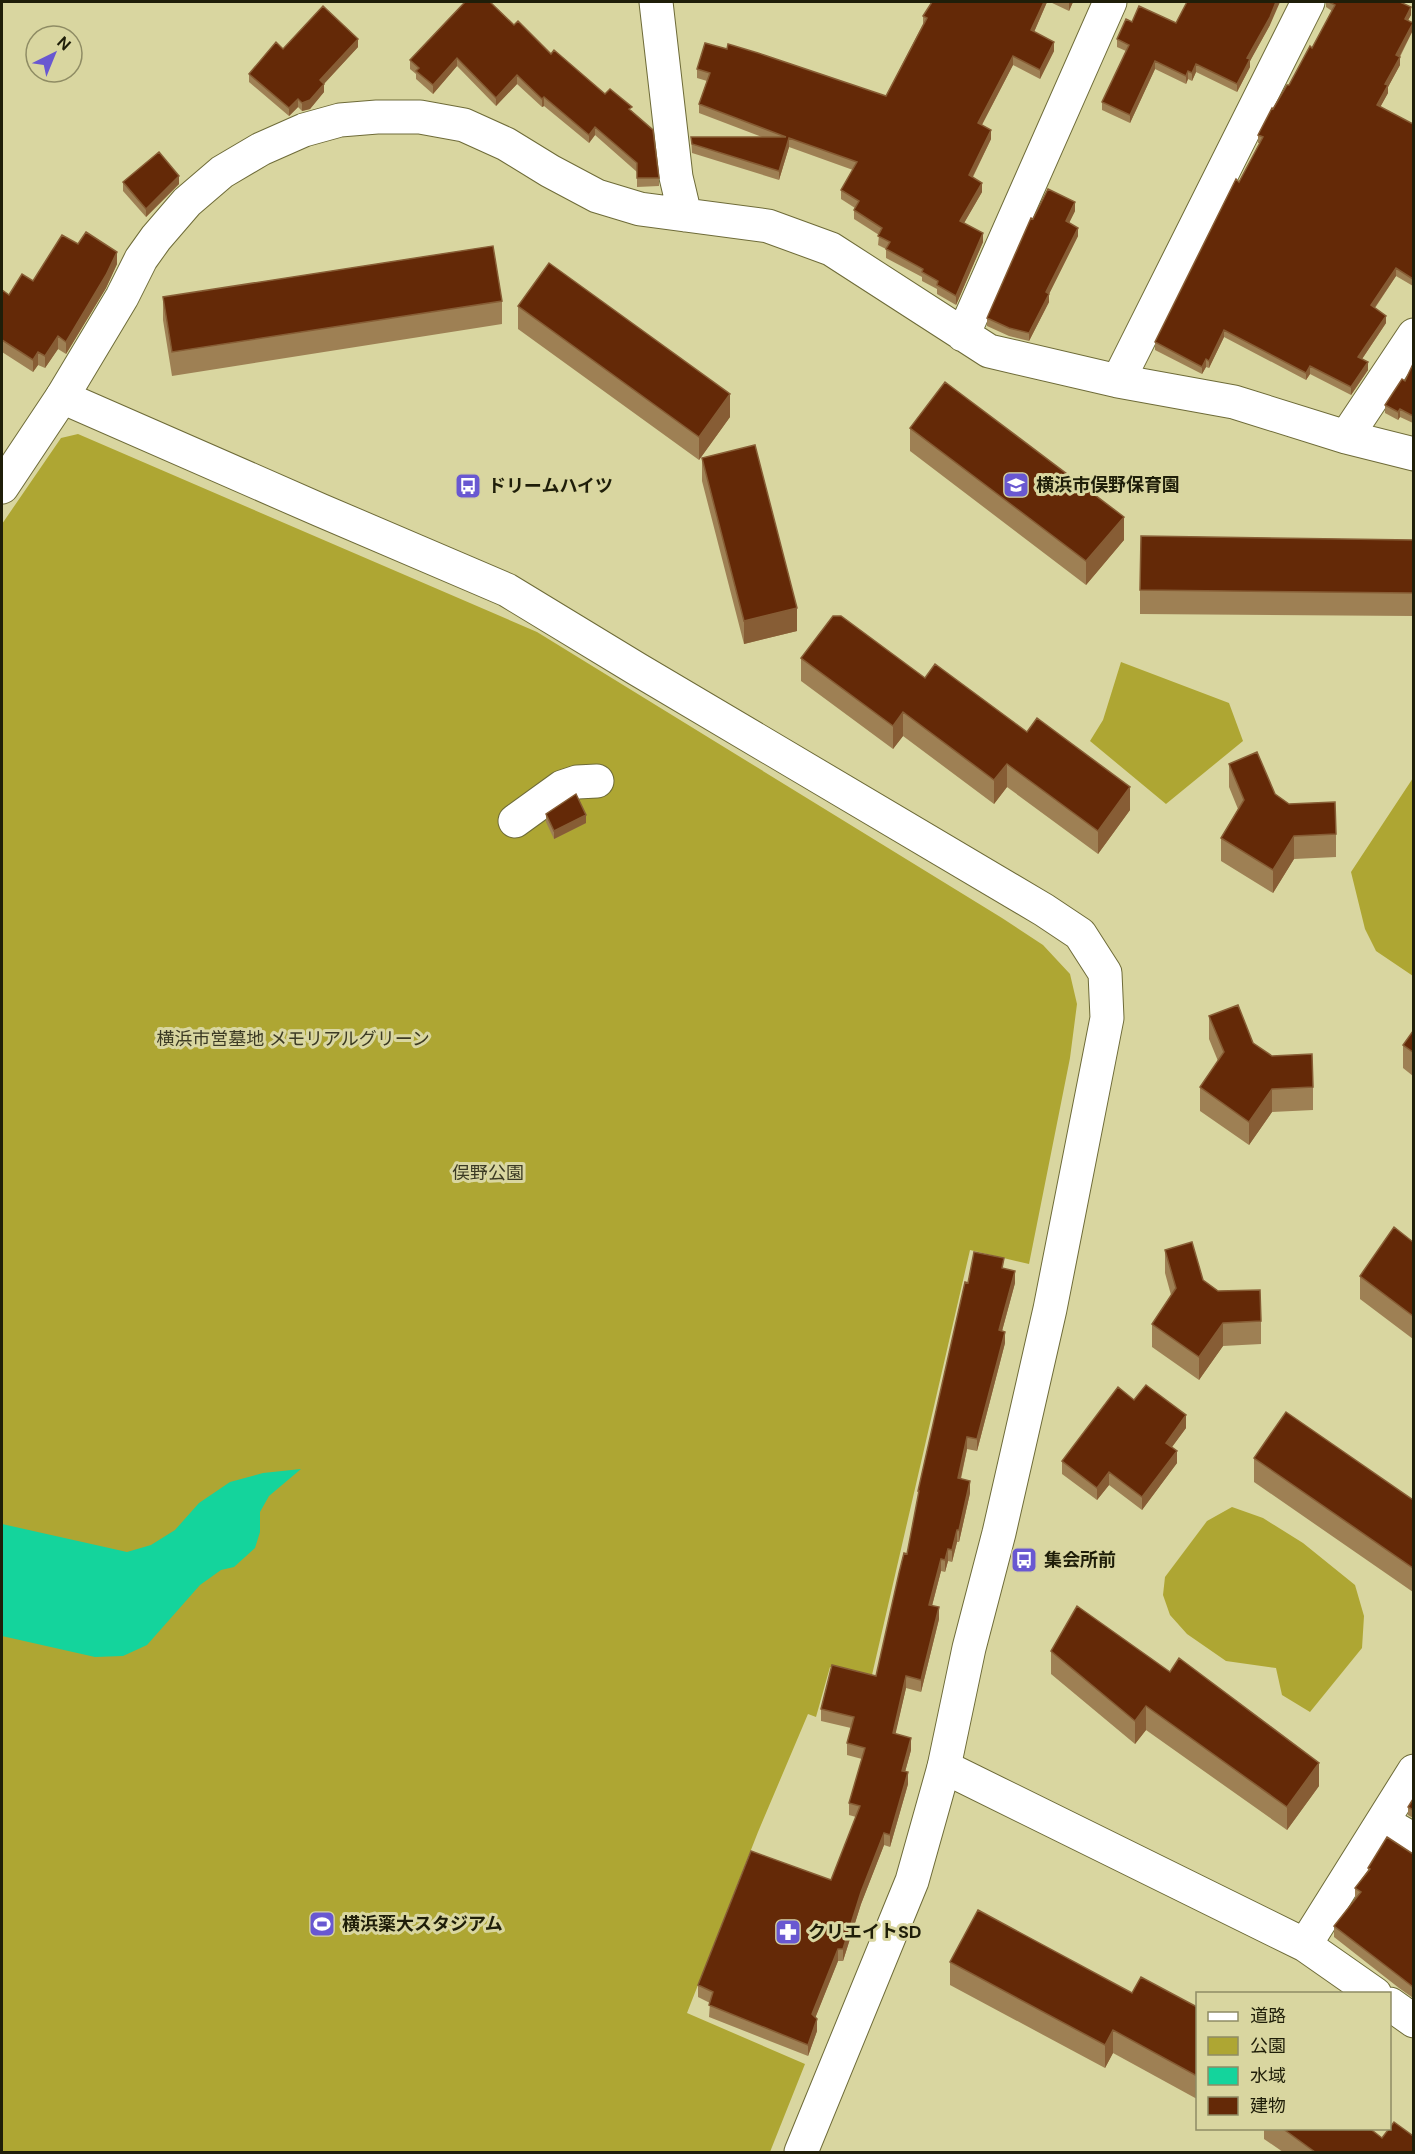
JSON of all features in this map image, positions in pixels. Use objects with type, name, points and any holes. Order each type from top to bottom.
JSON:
[{"type":"street","points":[[656,2],[676,177],[685,215]]},
{"type":"street","points":[[963,335],[1110,2]]},
{"type":"street","points":[[1118,381],[1308,2]]},
{"type":"street","points":[[2,487],[62,397],[122,297],[141,259],[187,202],[222,172],[261,149],[304,129],[340,120],[377,117],[420,117],[465,125],[506,144],[597,196],[640,209],[768,226],[831,249],[989,351],[1118,381],[1234,402],[1346,437],[1413,454]]},
{"type":"street","points":[[1346,437],[1413,335]]},
{"type":"street","points":[[62,397],[507,590],[1044,910],[1080,934],[1105,973],[1107,1018],[1050,1309],[999,1533],[969,1648],[944,1767],[912,1881],[801,2152]]},
{"type":"street","points":[[515,821],[562,787],[577,782],[597,781]]},
{"type":"street","points":[[944,1767],[1305,1945],[1372,1992]]},
{"type":"street","points":[[1305,1945],[1413,1772]]},
{"type":"street","points":[[1383,1822],[1413,1840]]},
{"type":"street","points":[[1391,2005],[1413,2021]]},
{"type":"green space","name":"俣野公園","points":[[78,434],[537,632],[1002,918],[1043,945],[1070,974],[1077,1004],[1070,1058],[1029,1264],[970,1250],[872,1675],[830,1667],[816,1717],[808,1714],[758,1832],[687,2013],[805,2064],[770,2152],[2,2152],[2,524],[61,438]]},
{"type":"green space","points":[[1121,662],[1229,703],[1243,741],[1166,804],[1090,741],[1103,720]]},
{"type":"green space","points":[[1413,778],[1413,976],[1376,951],[1365,929],[1351,872]]},
{"type":"green space","points":[[1232,1507],[1263,1518],[1303,1543],[1355,1585],[1364,1616],[1362,1648],[1310,1712],[1282,1695],[1276,1668],[1226,1661],[1187,1634],[1170,1615],[1163,1595],[1165,1577],[1207,1521]]},
{"type":"water","points":[[301,1469],[269,1496],[260,1512],[260,1532],[255,1548],[234,1567],[221,1570],[200,1585],[147,1645],[123,1656],[95,1657],[2,1636],[2,1524],[127,1552],[151,1545],[175,1530],[199,1503],[230,1482],[263,1473]]},
{"type":"building","points":[[465,2],[490,2],[514,25],[518,21],[551,54],[554,50],[605,94],[610,89],[632,107],[629,109],[653,130],[659,178],[637,178],[637,163],[595,127],[589,135],[544,97],[542,99],[517,75],[496,98],[457,58],[433,85],[416,71],[419,68],[410,60]]},
{"type":"building","points":[[932,2],[1044,2],[1031,30],[1054,42],[1040,70],[1013,56],[978,123],[991,130],[969,175],[982,183],[960,221],[983,233],[956,296],[937,285],[938,281],[922,272],[923,269],[886,249],[890,242],[878,236],[882,228],[854,210],[859,201],[841,190],[857,162],[789,138],[779,171],[692,144],[691,137],[786,137],[699,104],[710,73],[697,69],[705,43],[727,49],[728,44],[886,96],[927,18],[923,16]]},
{"type":"building","points":[[1187,2],[1276,2],[1247,58],[1250,59],[1237,84],[1196,64],[1192,73],[1188,71],[1186,76],[1155,61],[1130,115],[1102,102],[1129,45],[1117,39],[1126,19],[1132,22],[1139,6],[1176,23]]},
{"type":"building","points":[[1329,2],[1400,2],[1411,7],[1405,19],[1413,23],[1396,55],[1400,57],[1385,84],[1388,85],[1377,105],[1413,124],[1413,279],[1396,268],[1371,305],[1386,316],[1358,357],[1368,362],[1351,387],[1310,366],[1306,373],[1224,330],[1209,361],[1206,359],[1202,367],[1155,342],[1236,179],[1239,182],[1263,137],[1258,135],[1272,108],[1289,85],[1310,46],[1312,48],[1335,5]]},
{"type":"building","points":[[323,6],[358,39],[320,80],[324,84],[310,100],[302,103],[298,99],[289,108],[249,74],[276,42],[283,49]]},
{"type":"building","points":[[159,152],[179,176],[146,209],[123,182]]},
{"type":"building","points":[[1048,189],[1075,202],[1066,221],[1078,228],[1046,292],[1049,294],[1029,333],[1009,328],[987,318],[1031,218],[1033,219]]},
{"type":"building","points":[[86,232],[117,252],[66,342],[58,336],[45,356],[38,352],[33,360],[2,340],[2,290],[9,295],[22,274],[33,281],[62,235],[78,244]]},
{"type":"building","points":[[493,246],[502,301],[172,352],[163,297]]},
{"type":"building","points":[[549,263],[730,394],[699,437],[518,306]]},
{"type":"building","points":[[1413,364],[1413,416],[1385,405],[1402,379],[1405,381]]},
{"type":"building","points":[[945,382],[1124,517],[1086,561],[910,428]]},
{"type":"building","points":[[755,445],[797,608],[744,621],[702,458]]},
{"type":"building","points":[[1141,536],[1413,540],[1413,593],[1140,590]]},
{"type":"building","points":[[833,616],[841,616],[925,678],[935,664],[1027,732],[1037,718],[1130,787],[1098,831],[1007,764],[994,780],[903,712],[893,726],[801,658]]},
{"type":"building","points":[[1257,752],[1275,794],[1289,804],[1335,802],[1336,834],[1294,836],[1273,870],[1221,838],[1244,800],[1229,764]]},
{"type":"building","points":[[576,794],[586,815],[554,831],[546,814]]},
{"type":"building","points":[[1238,1005],[1253,1043],[1272,1056],[1312,1054],[1313,1087],[1272,1089],[1249,1122],[1200,1087],[1224,1052],[1209,1016]]},
{"type":"building","points":[[1413,1031],[1413,1052],[1403,1045]]},
{"type":"building","points":[[1394,1227],[1413,1242],[1413,1316],[1360,1276]]},
{"type":"building","points":[[1192,1242],[1203,1280],[1218,1291],[1260,1290],[1261,1321],[1223,1323],[1199,1357],[1152,1324],[1176,1288],[1165,1250]]},
{"type":"building","points":[[974,1252],[1004,1258],[1002,1268],[1015,1271],[999,1330],[1005,1332],[977,1439],[967,1437],[958,1478],[970,1481],[959,1530],[957,1530],[952,1550],[948,1549],[945,1560],[941,1559],[929,1605],[939,1607],[921,1680],[906,1676],[893,1733],[911,1738],[902,1771],[908,1772],[890,1835],[884,1833],[861,1892],[843,1949],[838,1949],[812,2014],[817,2019],[808,2045],[709,2005],[713,1992],[698,1985],[751,1851],[831,1880],[860,1806],[849,1803],[865,1748],[847,1743],[854,1717],[821,1709],[832,1665],[876,1676],[904,1553],[907,1554],[918,1491],[965,1282],[968,1283]]},
{"type":"building","points":[[1146,1385],[1186,1415],[1166,1443],[1177,1451],[1142,1497],[1109,1472],[1097,1488],[1062,1461],[1118,1387],[1134,1400]]},
{"type":"building","points":[[1286,1412],[1413,1500],[1413,1568],[1254,1458]]},
{"type":"building","points":[[1077,1606],[1170,1672],[1179,1658],[1319,1763],[1287,1807],[1146,1706],[1135,1721],[1051,1651]]},
{"type":"building","points":[[1413,1799],[1413,1810],[1408,1807]]},
{"type":"building","points":[[1387,1837],[1413,1854],[1413,1987],[1334,1926],[1361,1892],[1355,1888],[1370,1869],[1368,1868]]},
{"type":"building","points":[[978,1910],[1132,1993],[1141,1977],[1196,2006],[1196,2075],[1113,2030],[1105,2045],[950,1962]]},
{"type":"building","points":[[1394,2122],[1413,2136],[1413,2152],[1315,2152],[1285,2130],[1372,2130],[1382,2138],[1388,2130],[1391,2130]]},
{"type":"place","name":"横浜市俣野保育園","points":[[1016,485]]},
{"type":"place","name":"ドリームハイツ","points":[[468,486]]},
{"type":"place","name":"集会所前","points":[[1024,1560]]},
{"type":"place","name":"横浜薬大スタジアム","points":[[322,1924]]},
{"type":"place","name":"クリエイトSD","points":[[788,1932]]},
{"type":"park label","name":"横浜市営墓地 メモリアルグリーン","points":[[293,1039]]}]
